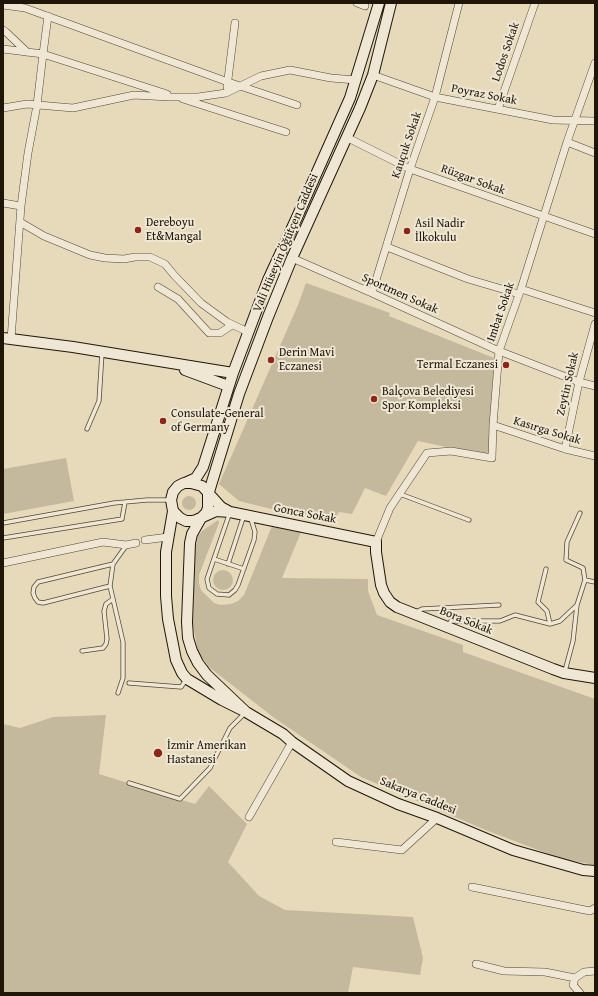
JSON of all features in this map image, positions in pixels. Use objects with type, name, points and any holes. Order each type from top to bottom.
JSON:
[{"type":"main road","name":"Vali Hüseyin Öğütçen Caddesi","points":[[184,483],[196,478],[203,467],[228,386],[268,280],[347,105],[379,3]]},
{"type":"main road","name":"Vali Hüseyin Öğütçen Caddesi","points":[[208,494],[239,394],[292,258],[360,108],[373,75],[391,3]]},
{"type":"main road","points":[[7,339],[102,352],[233,373],[239,394]]},
{"type":"main road","points":[[160,362],[228,386]]},
{"type":"main road","points":[[184,483],[202,486],[221,507],[230,512],[216,511],[192,521],[186,521],[180,518],[173,511],[171,500],[173,492],[178,486],[184,483]]},
{"type":"main road","points":[[201,518],[206,513],[208,508],[208,494]]},
{"type":"main road","name":"Sakarya Caddesi","points":[[173,511],[168,537],[166,596],[168,619],[176,660],[182,673],[187,679],[283,734],[292,742],[348,781],[398,804],[437,818],[512,850],[583,870],[595,871]]},
{"type":"main road","name":"Gonca Sokak","points":[[230,512],[376,542]]},
{"type":"main road","name":"Sakarya Caddesi","points":[[201,518],[192,534],[190,550],[187,622],[190,644],[198,663],[207,675],[246,712]]},
{"type":"main road","name":"Bora Sokak","points":[[376,542],[381,585],[390,602],[411,614],[564,673],[595,678]]},
{"type":"street","points":[[357,3],[365,6]]},
{"type":"street","name":"Kauçuk Sokak","points":[[372,293],[410,169],[435,97],[459,3]]},
{"type":"street","name":"Lodos Sokak","points":[[498,109],[535,3]]},
{"type":"street","points":[[3,5],[25,8],[228,82],[297,105]]},
{"type":"street","points":[[7,339],[21,206],[28,153],[37,105],[48,16]]},
{"type":"street","points":[[226,93],[235,23]]},
{"type":"street","points":[[3,30],[27,52]]},
{"type":"street","points":[[3,49],[43,54],[286,132]]},
{"type":"street","name":"Imbat Sokak","points":[[376,542],[390,508],[427,453],[451,451],[492,458],[499,352],[520,292],[567,142],[595,63]]},
{"type":"street","points":[[3,108],[27,104],[73,108],[134,95],[198,97],[226,93],[261,76],[290,70],[331,78],[356,80]]},
{"type":"street","name":"Poyraz Sokak","points":[[373,75],[435,97],[553,120],[595,121]]},
{"type":"street","name":"Rüzgar Sokak","points":[[346,137],[410,169],[595,234]]},
{"type":"street","points":[[567,142],[595,153]]},
{"type":"street","points":[[3,203],[21,206]]},
{"type":"street","points":[[20,222],[44,236],[90,255],[105,258],[124,259],[135,256],[150,257],[166,264],[179,280],[202,303],[232,325],[248,332]]},
{"type":"street","points":[[387,247],[468,279],[595,313]]},
{"type":"street","name":"Sportmen Sokak","points":[[292,258],[372,293],[499,352],[579,382],[595,386]]},
{"type":"street","points":[[158,287],[178,299],[209,333],[220,333],[232,325]]},
{"type":"street","name":"Zeytin Sokak","points":[[565,448],[579,382],[595,324]]},
{"type":"street","name":"Kasırga Sokak","points":[[493,425],[595,456]]},
{"type":"street","points":[[146,540],[168,537]]},
{"type":"street","points":[[3,563],[103,542],[126,545],[136,543]]},
{"type":"street","points":[[249,817],[292,742]]},
{"type":"street","points":[[336,842],[402,850],[437,818]]},
{"type":"street","points":[[472,887],[590,911],[595,908]]},
{"type":"street","points":[[476,964],[504,970],[545,972],[575,978]]},
{"type":"street","points":[[580,993],[573,985],[575,978],[584,972],[595,971]]},
{"type":"lane","points":[[87,430],[99,402],[102,352]]},
{"type":"lane","points":[[399,493],[469,520]]},
{"type":"lane","points":[[3,523],[125,502],[171,500]]},
{"type":"lane","points":[[3,538],[122,519],[125,502]]},
{"type":"lane","points":[[230,512],[208,574],[207,584],[209,588],[217,594],[229,595],[235,590],[244,570],[254,540],[255,532],[246,516]]},
{"type":"lane","points":[[564,673],[573,641],[577,606],[586,580],[583,568],[566,560],[567,542],[580,513]]},
{"type":"lane","points":[[228,564],[246,516]]},
{"type":"lane","points":[[118,693],[123,678],[123,642],[110,586],[113,564],[126,545]]},
{"type":"lane","points":[[214,559],[244,570]]},
{"type":"lane","points":[[110,586],[43,603],[38,602],[33,593],[34,587],[38,582],[113,564]]},
{"type":"lane","points":[[546,569],[538,602],[547,611],[550,624]]},
{"type":"lane","points":[[586,580],[595,582]]},
{"type":"lane","points":[[82,651],[103,648],[106,644],[107,639],[104,611],[106,604],[113,599]]},
{"type":"lane","points":[[411,614],[422,609],[498,605]]},
{"type":"lane","points":[[446,628],[451,622],[500,621],[515,615],[550,624],[560,621],[577,606]]},
{"type":"lane","points":[[129,683],[181,687],[187,679]]},
{"type":"lane","points":[[130,783],[180,799],[210,768],[230,728],[246,712]]},
{"type":"shaded area","name":"Balçova Belediyesi Spor Kompleksi","points":[[306,283],[390,313],[389,316],[494,358],[489,456],[418,441],[386,496],[365,488],[352,514],[339,512],[332,524],[239,501],[219,484],[298,305]]},
{"type":"shaded area","points":[[66,458],[74,501],[3,514],[3,469]]},
{"type":"shaded area","points":[[186,496],[192,496],[196,500],[196,506],[192,510],[186,510],[182,506],[182,500]]},
{"type":"shaded area","points":[[218,520],[219,523],[199,575],[201,590],[214,603],[221,605],[231,604],[238,601],[244,595],[272,526],[301,532],[282,578],[368,579],[368,591],[377,615],[463,645],[463,652],[595,699],[595,865],[562,859],[488,831],[361,777],[273,717],[209,667],[198,652],[193,625],[195,551],[198,536],[202,531]]},
{"type":"shaded area","points":[[223,570],[230,573],[233,580],[230,587],[223,590],[216,587],[213,580],[216,573]]},
{"type":"shaded area","points":[[106,715],[99,774],[195,804],[209,786],[247,824],[228,862],[259,896],[285,910],[413,917],[423,958],[420,975],[353,967],[348,993],[3,993],[3,724],[20,728],[53,717]]},
{"type":"place","name":"Dereboyu Et&Mangal","points":[[138,230]]},
{"type":"place","name":"Asil Nadir İlkokulu","points":[[407,231]]},
{"type":"place","name":"Derin Mavi Eczanesi","points":[[271,360]]},
{"type":"place","name":"Termal Eczanesi","points":[[506,365]]},
{"type":"place","name":"Balçova Belediyesi Spor Kompleksi","points":[[374,399]]},
{"type":"place","name":"Consulate-General of Germany","points":[[163,421]]},
{"type":"place","name":"İzmir Amerikan Hastanesi","points":[[158,753]]}]
